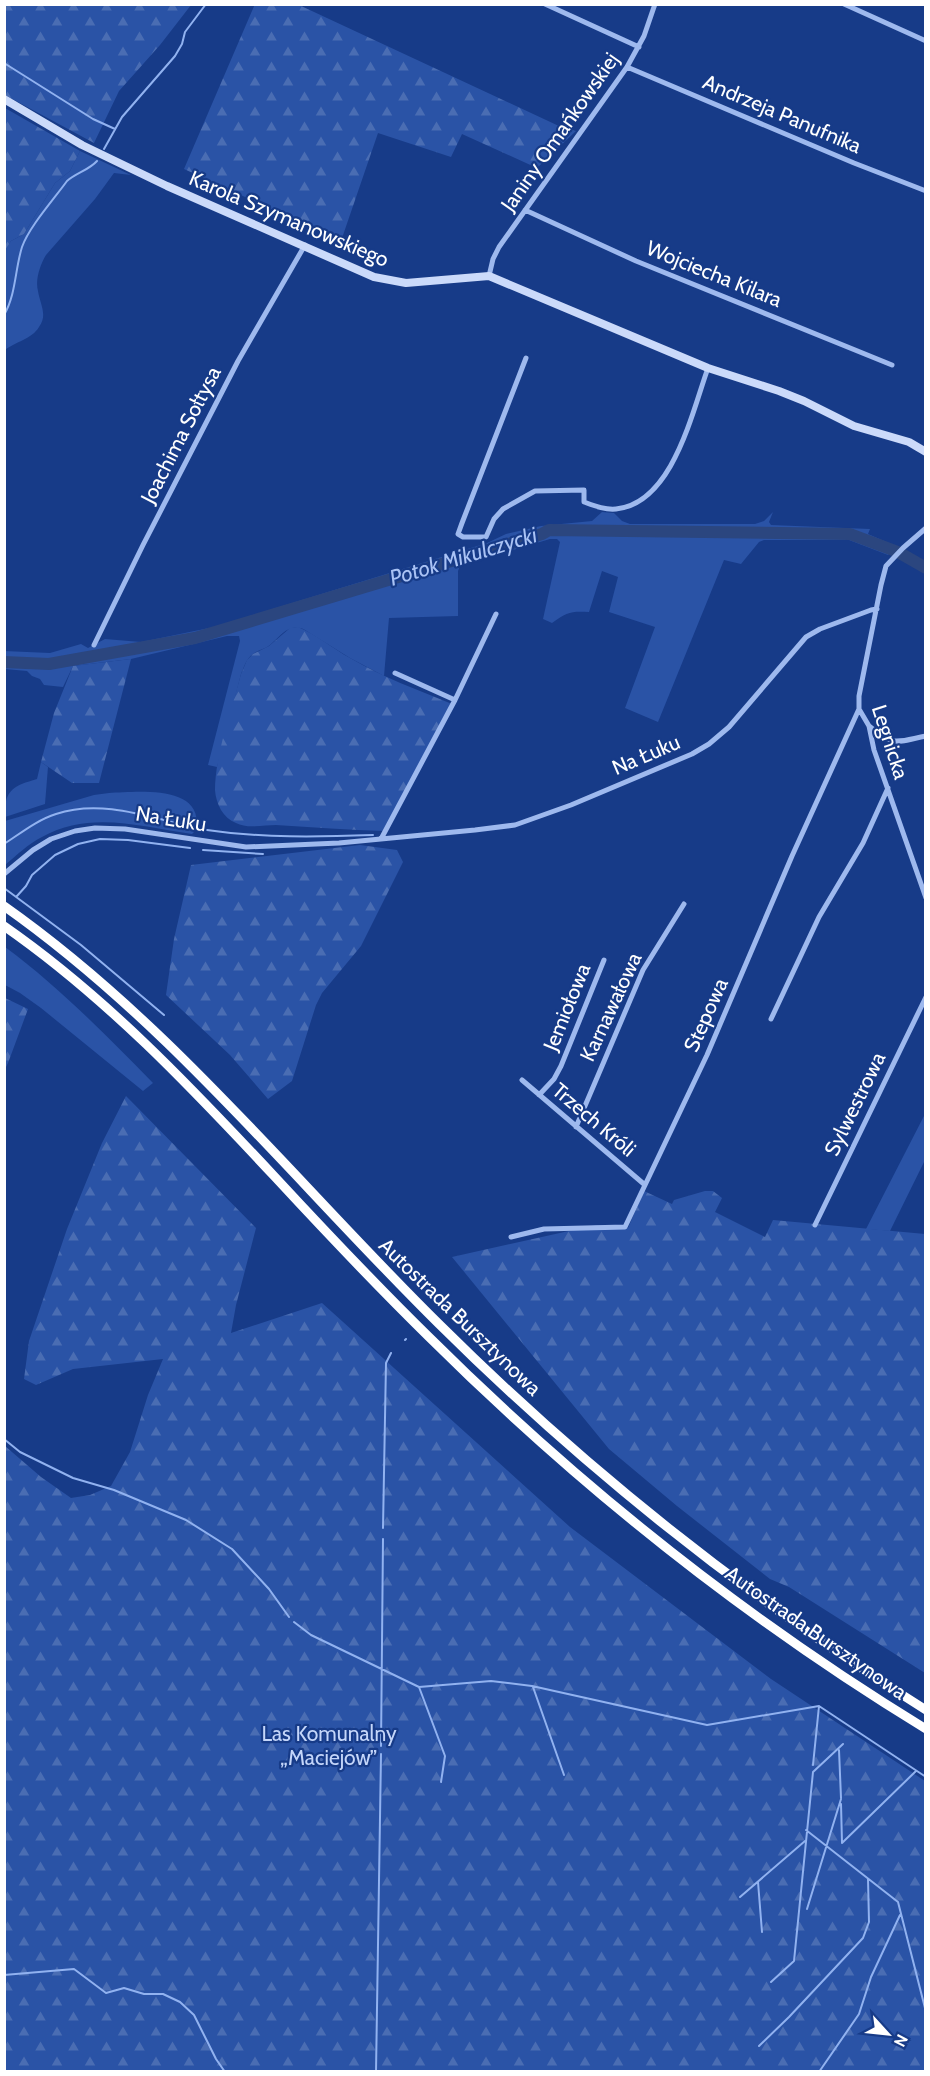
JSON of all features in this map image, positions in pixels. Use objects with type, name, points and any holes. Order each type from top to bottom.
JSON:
[{"type":"highway","name":"Autostrada Bursztynowa","points":[[4,906],[70,956],[140,1016],[212,1087],[395,1280],[536,1417],[648,1513],[714,1564],[811,1635],[926,1710]]},
{"type":"highway","name":"Autostrada Bursztynowa","points":[[4,926],[78,983],[145,1043],[429,1337],[524,1428],[687,1564],[801,1648],[926,1730]]},
{"type":"street","points":[[545,4],[639,47]]},
{"type":"street","name":"Janiny Omańkowskiej","points":[[489,276],[499,247],[627,67],[644,36],[655,4]]},
{"type":"street","points":[[844,4],[926,41]]},
{"type":"street","name":"Andrzeja Panufnika","points":[[627,67],[926,191]]},
{"type":"street","name":"Karola Szymanowskiego","points":[[4,99],[82,145],[145,176],[306,245],[360,271],[395,282],[417,283],[489,276],[708,368],[779,391],[854,426],[909,442],[926,452]]},
{"type":"street","name":"Wojciecha Kilara","points":[[525,210],[636,261],[892,365]]},
{"type":"street","name":"Joachima Sołtysa","points":[[94,645],[238,361],[306,245]]},
{"type":"street","points":[[526,358],[458,534],[463,537],[486,537],[494,519],[503,509],[535,491],[584,490],[584,502],[608,509],[628,506],[641,499],[670,468],[708,368]]},
{"type":"street","name":"Legnicka","points":[[926,528],[892,558],[886,567],[859,696],[859,709],[869,726],[874,750],[926,898]]},
{"type":"street","name":"Na Łuku","points":[[6,872],[51,839],[75,831],[95,828],[125,829],[246,847],[381,839],[515,825],[572,805],[692,754],[709,744],[729,727],[806,638],[820,629],[877,609]]},
{"type":"street","points":[[381,839],[455,700],[496,614]]},
{"type":"street","points":[[394,673],[455,700]]},
{"type":"street","name":"Stepowa","points":[[511,1237],[544,1229],[625,1227],[707,1055],[792,856],[859,709]]},
{"type":"street","points":[[869,726],[890,741],[900,743],[926,736]]},
{"type":"street","points":[[771,1019],[819,917],[863,843],[888,788]]},
{"type":"street","name":"Karnawałowa","points":[[576,1127],[643,970],[684,904]]},
{"type":"street","name":"Jemiołowa","points":[[539,1095],[554,1079],[561,1066],[604,960]]},
{"type":"street","name":"Sylwestrowa","points":[[815,1225],[926,997]]},
{"type":"street","name":"Trzech Króli","points":[[522,1080],[645,1185]]},
{"type":"green space","points":[[255,4],[299,5],[561,127],[576,131],[537,168],[462,134],[451,157],[378,133],[341,241],[184,169]]},
{"type":"green space","points":[[5,5],[191,5],[160,45],[119,91],[94,143],[5,95]]},
{"type":"green space","points":[[5,108],[80,151],[70,171],[55,183],[24,234],[11,241],[5,250]]},
{"type":"green space","points":[[80,151],[131,175],[114,173],[95,199],[46,255],[37,282],[43,314],[42,323],[32,335],[5,350],[4,250],[11,241],[24,234],[55,183],[70,171]]},
{"type":"green space","points":[[602,512],[614,513],[622,521],[630,524],[755,524],[764,521],[773,512],[769,522],[771,525],[870,529],[868,534],[896,546],[888,555],[849,540],[764,540],[759,542],[741,564],[724,560],[658,722],[625,708],[655,627],[609,612],[618,577],[602,571],[589,612],[569,613],[552,623],[543,619],[560,542],[557,539],[550,539],[460,566],[458,616],[389,618],[384,676],[305,630],[294,628],[286,631],[270,645],[253,654],[246,663],[241,674],[217,767],[208,765],[240,641],[239,636],[227,636],[131,659],[73,666],[63,687],[44,685],[40,679],[27,671],[5,669],[4,651],[50,653],[81,644],[88,648],[105,639],[141,642],[214,627],[487,543],[506,534],[541,526],[592,521]]},
{"type":"green space","points":[[298,627],[375,671],[452,704],[386,831],[276,825],[245,826],[227,818],[219,805],[215,790],[218,762],[241,674],[247,660],[253,654],[269,646],[290,628]]},
{"type":"green space","points":[[131,659],[99,783],[72,783],[41,762],[54,713],[73,666]]},
{"type":"green space","points":[[41,762],[48,767],[45,804],[5,817],[8,795],[16,787],[37,779]]},
{"type":"green space","points":[[151,792],[180,798],[190,805],[196,815],[196,830],[192,834],[116,823],[79,824],[60,829],[37,840],[5,865],[5,821],[94,795]]},
{"type":"green space","points":[[360,845],[397,850],[403,862],[361,946],[322,993],[316,1005],[292,1081],[268,1099],[230,1055],[166,995],[174,939],[191,865]]},
{"type":"green space","points":[[5,947],[63,995],[153,1083],[143,1091],[41,1008],[5,985]]},
{"type":"green space","points":[[5,998],[28,1009],[5,1069]]},
{"type":"green space","name":"Las Komunalny „Maciejów”","points":[[126,1096],[256,1228],[231,1333],[322,1303],[570,1527],[771,1679],[925,1781],[925,2071],[5,2071],[5,1446],[41,1477],[71,1498],[90,1495],[111,1486],[130,1452],[148,1395],[163,1359],[73,1369],[36,1385],[24,1379],[29,1341],[67,1229],[102,1143]]},
{"type":"green space","points":[[925,1114],[925,1160],[890,1231],[866,1229]]},
{"type":"green space","points":[[644,1191],[672,1204],[674,1200],[713,1191],[722,1198],[715,1212],[765,1237],[773,1220],[925,1234],[925,1673],[789,1587],[770,1579],[609,1449],[452,1257],[596,1225],[628,1228]]},
{"type":"waterway","points":[[104,149],[122,117],[175,56],[182,44],[185,32],[206,4]]},
{"type":"waterway","points":[[4,63],[93,119],[115,129]]},
{"type":"waterway","points":[[4,315],[11,299],[25,239],[67,181],[97,161]]},
{"type":"waterway","name":"Potok Mikulczycki","points":[[4,662],[49,664],[195,638],[549,530],[850,534],[898,552],[926,568]]},
{"type":"waterway","points":[[4,844],[29,827],[56,814],[90,808],[124,811],[192,827]]},
{"type":"waterway","points":[[207,830],[290,836],[373,835]]},
{"type":"waterway","points":[[17,896],[32,875],[55,855],[78,844],[100,839],[190,848]]},
{"type":"waterway","points":[[203,850],[263,854]]},
{"type":"waterway","points":[[4,888],[81,945],[164,1015]]},
{"type":"waterway","points":[[383,1528],[386,1363],[391,1353]]},
{"type":"waterway","points":[[4,1439],[20,1452],[73,1478],[114,1490],[186,1520],[232,1549],[269,1589],[289,1617]]},
{"type":"waterway","points":[[381,1746],[383,1539]]},
{"type":"waterway","points":[[294,1622],[311,1635],[419,1687],[491,1681],[532,1686],[707,1725],[819,1706],[926,1777]]},
{"type":"waterway","points":[[419,1687],[445,1756],[441,1782]]},
{"type":"waterway","points":[[533,1687],[564,1775]]},
{"type":"waterway","points":[[813,1765],[819,1706]]},
{"type":"waterway","points":[[771,1982],[794,1961],[813,1772],[843,1744]]},
{"type":"waterway","points":[[839,1750],[841,1798]]},
{"type":"waterway","points":[[376,2072],[381,1754]]},
{"type":"waterway","points":[[842,1843],[916,1771]]},
{"type":"waterway","points":[[807,1909],[841,1799]]},
{"type":"waterway","points":[[841,1804],[842,1843]]},
{"type":"waterway","points":[[806,1830],[898,1902],[926,2012]]},
{"type":"waterway","points":[[740,1897],[805,1841]]},
{"type":"waterway","points":[[759,2046],[863,1938],[869,1922],[868,1879]]},
{"type":"waterway","points":[[758,1882],[762,1932]]},
{"type":"waterway","points":[[819,2072],[859,2014],[871,1977],[900,1915]]},
{"type":"waterway","points":[[4,1975],[74,1969],[106,1993],[124,1988],[144,1994],[163,1994],[180,2002],[194,2015],[225,2072]]}]
